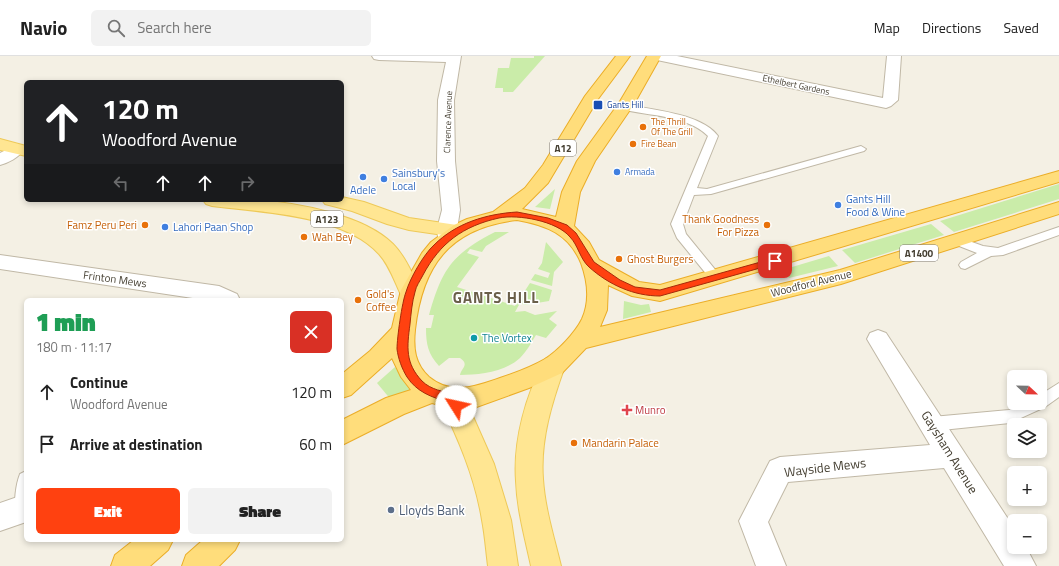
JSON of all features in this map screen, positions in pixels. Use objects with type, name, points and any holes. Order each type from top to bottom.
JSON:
[{"type":"highway","name":"A12","points":[[404,330],[410,291],[425,263],[436,247],[451,232],[476,222],[500,215],[515,207],[539,184],[552,168],[586,105],[623,56]]},
{"type":"highway","name":"A12","points":[[564,226],[571,192],[586,162],[624,107],[654,56]]},
{"type":"highway","points":[[591,264],[617,282],[633,289],[647,293],[660,293],[716,278],[1059,176]]},
{"type":"highway","name":"Woodford Avenue","points":[[582,340],[841,277],[1059,208]]},
{"type":"highway","points":[[344,432],[395,406],[442,396],[467,399],[486,394],[523,380],[553,366],[582,340],[597,309],[597,280],[582,246],[564,226],[517,214],[500,215]]},
{"type":"highway","points":[[344,386],[378,358],[404,330]]},
{"type":"highway","points":[[404,330],[402,348],[408,368],[420,385],[442,396]]},
{"type":"highway","points":[[126,566],[156,542]]},
{"type":"highway","points":[[197,566],[223,542]]},
{"type":"main road","points":[[0,144],[21,151],[16,161],[24,163]]},
{"type":"main road","name":"A123","points":[[225,202],[310,215],[359,230],[373,237],[386,248],[410,291]]},
{"type":"main road","name":"A123","points":[[340,202],[357,206],[401,222],[451,232]]},
{"type":"main road","points":[[546,566],[533,500],[530,452],[541,397],[553,366]]},
{"type":"main road","points":[[442,396],[460,414],[478,456],[491,498],[503,566]]},
{"type":"street","points":[[379,56],[454,57]]},
{"type":"street","name":"Ethelbert Gardens","points":[[657,56],[886,103],[890,100],[894,56]]},
{"type":"street","name":"Clarence Avenue","points":[[451,232],[451,210],[446,161],[446,100],[454,57]]},
{"type":"street","points":[[0,160],[21,151]]},
{"type":"street","name":"Frinton Mews","points":[[0,262],[219,294],[226,298]]},
{"type":"street","name":"Gaysham Avenue","points":[[878,339],[1021,566]]},
{"type":"street","name":"Wayside Mews","points":[[772,566],[754,521],[780,470],[951,455]]},
{"type":"lane","points":[[624,107],[692,122],[709,130],[713,136],[677,224],[681,235],[716,278]]},
{"type":"lane","points":[[690,192],[707,192],[861,149]]},
{"type":"lane","points":[[958,241],[976,249],[989,252],[999,252],[1059,231]]},
{"type":"lane","points":[[965,265],[989,252]]},
{"type":"lane","points":[[1047,398],[1059,389]]},
{"type":"lane","points":[[932,424],[1010,416],[1024,410]]},
{"type":"lane","points":[[16,511],[24,485]]},
{"type":"green space","points":[[534,56],[545,56],[513,92],[503,92],[503,88],[495,88],[498,68],[509,68],[511,58],[534,58]]},
{"type":"green space","points":[[1059,184],[1059,199],[954,232],[940,221]]},
{"type":"green space","points":[[555,189],[550,209],[535,207]]},
{"type":"green space","points":[[931,224],[944,235],[855,263],[842,250]]},
{"type":"green space","points":[[495,232],[509,232],[486,246],[482,252],[470,249],[467,253],[479,257],[457,287],[515,306],[530,283],[552,290],[549,301],[525,305],[520,303],[515,312],[525,311],[535,315],[557,311],[549,319],[557,325],[546,338],[536,335],[520,358],[507,367],[492,372],[460,375],[465,365],[463,360],[460,358],[449,358],[439,366],[430,353],[426,339],[426,328],[431,328],[434,315],[429,315],[444,274],[451,264],[468,248]]},
{"type":"green space","points":[[546,242],[563,262],[554,272],[552,286],[531,280],[535,274],[548,278],[550,273],[538,269],[542,263]]},
{"type":"green space","points":[[829,256],[838,266],[789,278],[782,270]]},
{"type":"green space","points":[[624,301],[641,305],[649,304],[651,312],[623,319]]},
{"type":"green space","points":[[395,367],[415,397],[392,401],[377,383]]},
{"type":"place","name":"Gants Hill","points":[[598,105]]},
{"type":"place","name":"The Thrill Of The Grill","points":[[643,127]]},
{"type":"place","name":"Fire Bean","points":[[633,144]]},
{"type":"place","name":"Armada","points":[[617,172]]},
{"type":"place","name":"Adele","points":[[363,177]]},
{"type":"place","name":"Sainsbury's Local","points":[[384,179]]},
{"type":"place","name":"Gants Hill Food & Wine","points":[[838,205]]},
{"type":"place","name":"Famz Peru Peri","points":[[145,225]]},
{"type":"place","name":"Thank Goodness For Pizza","points":[[767,225]]},
{"type":"place","name":"Lahori Paan Shop","points":[[165,227]]},
{"type":"place","name":"Wah Bey","points":[[304,237]]},
{"type":"place","name":"Ghost Burgers","points":[[619,259]]},
{"type":"place","name":"Gold's Coffee","points":[[358,300]]},
{"type":"place","name":"The Vortex","points":[[474,338]]},
{"type":"place","name":"Munro","points":[[627,410]]},
{"type":"place","name":"Mandarin Palace","points":[[574,443]]},
{"type":"place","name":"Lloyds Bank","points":[[391,510]]},
{"type":"district","name":"GANTS HILL","points":[[496,298]]},
{"type":"route","points":[[456,406],[451,398],[432,393],[420,385],[411,375],[405,361],[402,348],[410,291],[425,263],[436,247],[457,230],[476,222],[500,215],[517,214],[564,226],[582,246],[591,264],[617,282],[647,293],[660,293],[775,261]]}]
